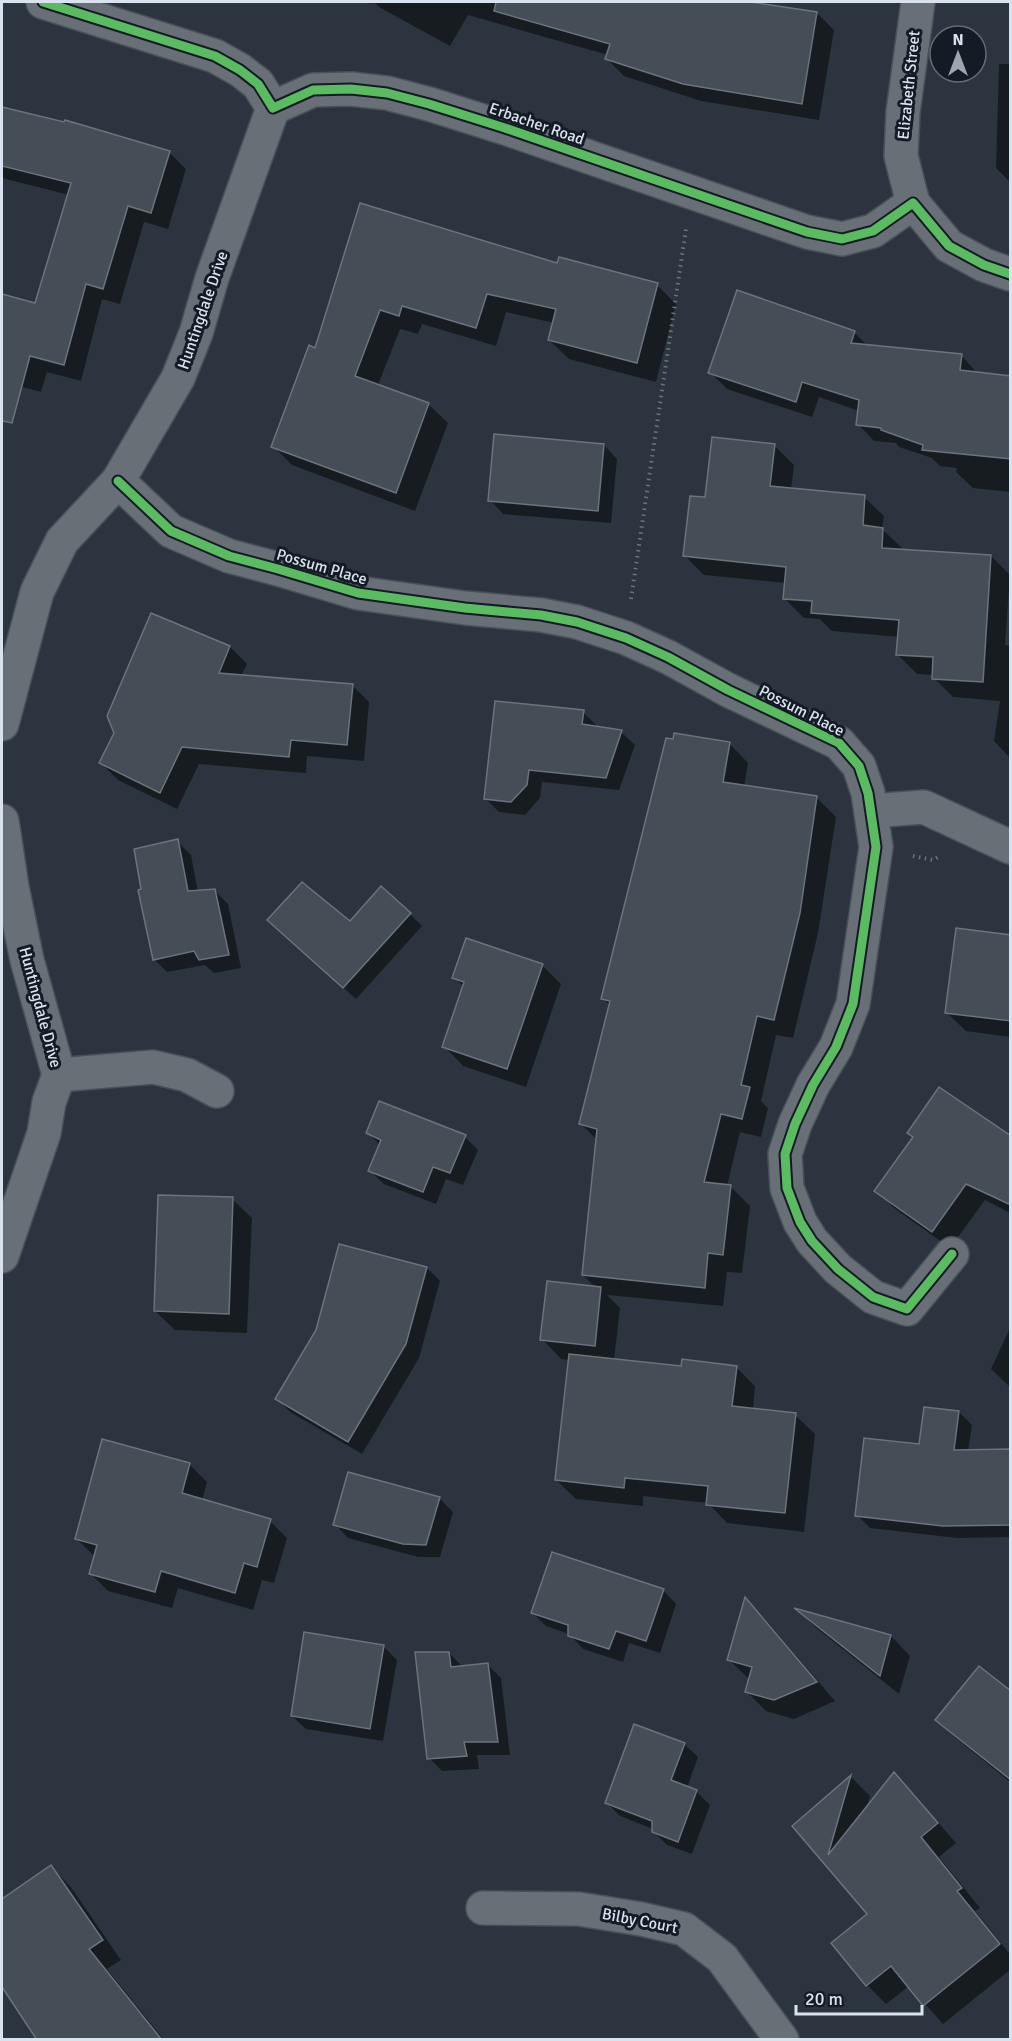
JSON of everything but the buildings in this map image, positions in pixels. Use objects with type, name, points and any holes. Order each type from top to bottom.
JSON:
[{"type":"street","points":[[43,2],[215,56],[240,70],[258,84],[273,108]]},
{"type":"street","name":"Elizabeth Street","points":[[913,203],[902,156],[903,112],[918,2]]},
{"type":"street","name":"Erbacher Road","points":[[273,108],[313,90],[351,89],[387,93],[505,128],[807,232],[842,238],[873,231],[913,203]]},
{"type":"street","name":"Huntingdale Drive","points":[[2,724],[37,592],[62,542],[117,481],[178,378],[196,333],[212,278],[273,108]]},
{"type":"street","points":[[913,203],[949,246],[984,265],[1011,274]]},
{"type":"street","name":"Possum Place","points":[[117,481],[171,531],[229,556],[358,593],[465,608],[542,615],[577,622],[626,638],[668,657],[728,690],[839,743],[860,766],[871,811],[876,847],[853,1004],[836,1047],[813,1085],[795,1124],[785,1154],[787,1188],[800,1222],[812,1241],[838,1269],[873,1297],[907,1309],[952,1254]]},
{"type":"street","points":[[871,811],[924,807],[1011,847]]},
{"type":"street","name":"Huntingdale Drive","points":[[2,821],[12,887],[27,960],[59,1075],[49,1102],[44,1133],[2,1256]]},
{"type":"street","points":[[59,1075],[153,1067],[186,1075],[217,1091]]},
{"type":"street","name":"Bilby Court","points":[[483,1908],[579,1909],[684,1929],[722,1958],[782,2040]]},
{"type":"path","points":[[626,638],[691,192]]},
{"type":"cycle path","points":[[43,2],[215,56],[240,70],[258,84],[273,108],[313,90],[351,89],[387,93],[505,128],[807,232],[842,239],[873,231],[913,203],[949,246],[984,265],[1010,274]]},
{"type":"cycle path","points":[[118,481],[171,531],[229,556],[358,593],[465,608],[541,615],[577,622],[626,638],[668,657],[728,690],[839,743],[859,766],[868,793],[876,847],[853,1004],[836,1047],[813,1085],[795,1124],[785,1154],[787,1188],[800,1222],[812,1241],[838,1269],[873,1297],[907,1309],[952,1254]]}]
